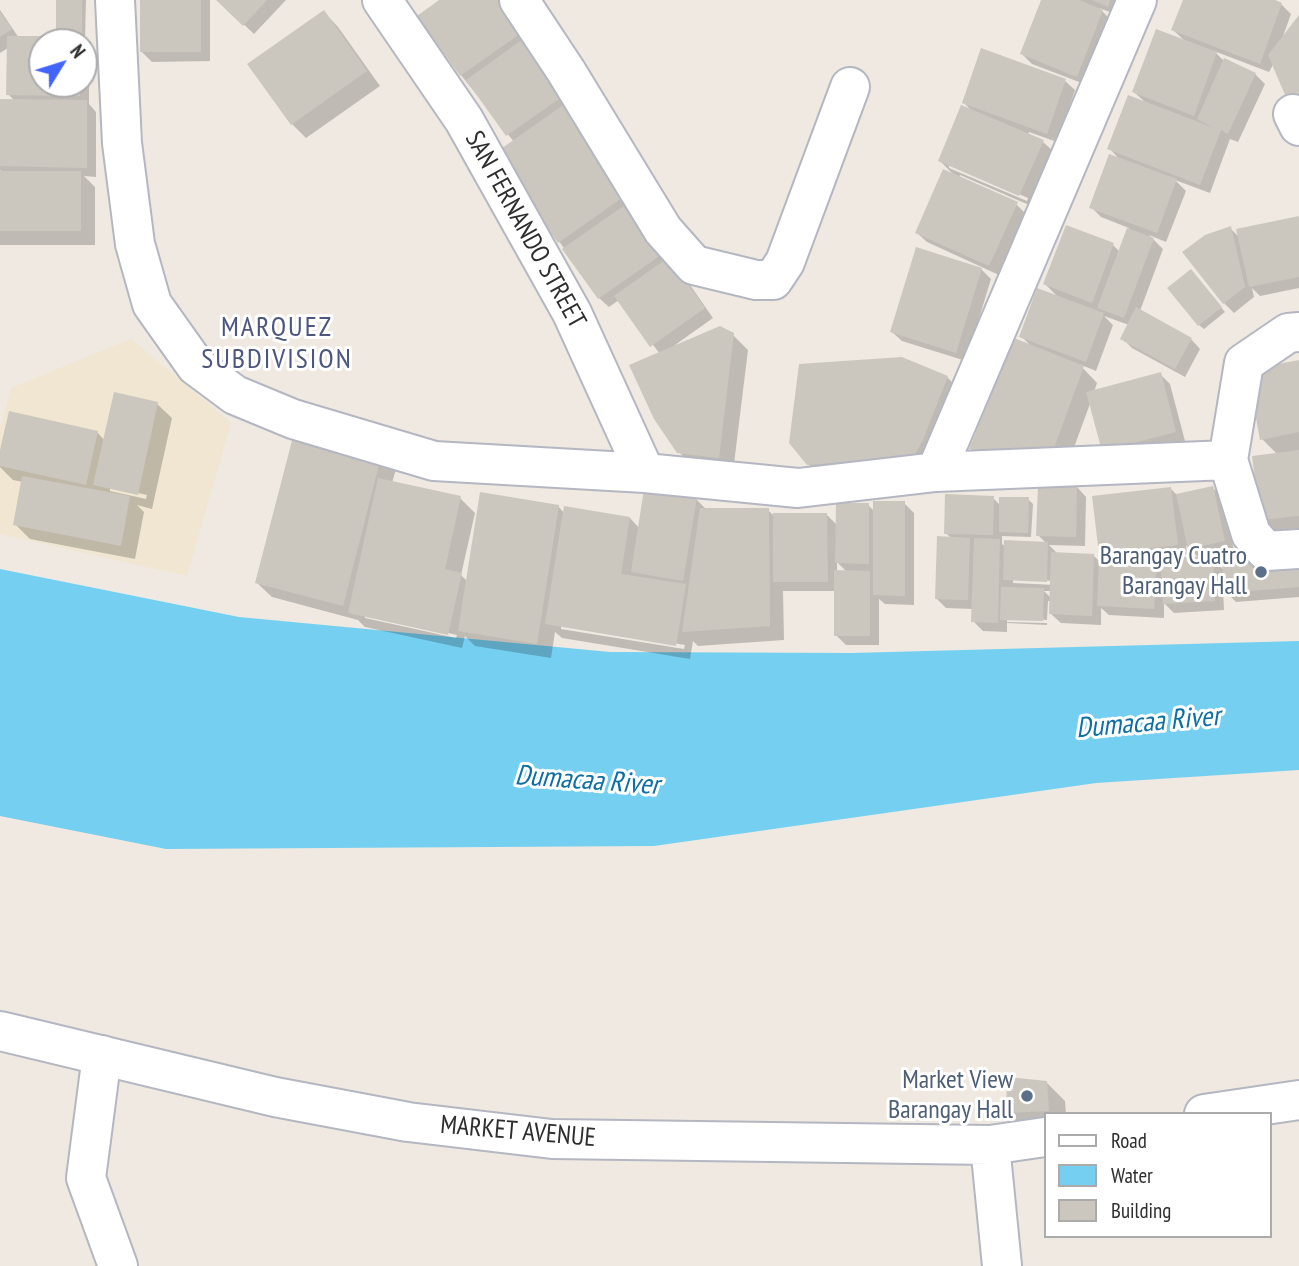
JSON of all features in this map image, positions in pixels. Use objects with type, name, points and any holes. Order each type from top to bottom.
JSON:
[{"type":"street","points":[[115,0],[122,143],[135,244],[152,304],[196,366],[235,395],[293,419],[434,461],[645,473],[798,488],[936,472],[1228,460]]},
{"type":"street","name":"SAN FERNANDO STREET","points":[[382,0],[464,120],[566,301],[645,473]]},
{"type":"street","points":[[519,0],[566,71],[663,230],[694,265],[756,280],[773,280],[785,262],[850,88]]},
{"type":"street","points":[[936,472],[1137,0]]},
{"type":"street","points":[[1299,332],[1288,333],[1244,363],[1228,460],[1251,534],[1266,551],[1299,549]]},
{"type":"street","name":"MARKET AVENUE","points":[[0,1031],[275,1097],[408,1122],[552,1139],[990,1144],[1044,1137]]},
{"type":"street","points":[[102,1055],[86,1178],[118,1266]]},
{"type":"street","points":[[1217,1112],[1299,1100]]},
{"type":"street","points":[[990,1144],[1002,1266]]},
{"type":"shaded area","points":[[131,339],[231,423],[187,576],[0,534],[0,428],[11,388]]},
{"type":"water","name":"Dumacaa River","points":[[0,569],[239,617],[610,652],[852,653],[1299,641],[1299,770],[1096,783],[654,846],[166,849],[0,816]]},
{"type":"building","points":[[56,0],[82,0],[82,28],[56,28]]},
{"type":"building","points":[[140,0],[201,0],[201,52],[140,52]]},
{"type":"building","points":[[216,0],[267,0],[243,26]]},
{"type":"building","points":[[439,0],[502,0],[524,31],[460,76],[417,16]]},
{"type":"building","points":[[1041,0],[1079,0],[1103,10],[1077,77],[1020,54]]},
{"type":"building","points":[[1092,0],[1110,0],[1108,7]]},
{"type":"building","points":[[1183,0],[1275,0],[1282,3],[1260,64],[1171,30]]},
{"type":"building","points":[[324,10],[367,71],[291,125],[247,64]]},
{"type":"building","points":[[0,12],[12,29],[0,37]]},
{"type":"building","points":[[1299,15],[1299,122],[1297,123],[1268,55]]},
{"type":"building","points":[[1156,29],[1217,52],[1194,116],[1132,92]]},
{"type":"building","points":[[7,36],[28,36],[28,95],[6,95]]},
{"type":"building","points":[[526,37],[566,94],[506,136],[466,80]]},
{"type":"building","points":[[981,48],[1066,79],[1047,134],[962,103]]},
{"type":"building","points":[[1224,58],[1256,73],[1228,134],[1221,130],[1200,185],[1107,149],[1128,95],[1214,128],[1197,119]]},
{"type":"building","points":[[0,99],[87,100],[87,168],[0,166]]},
{"type":"building","points":[[572,99],[636,188],[558,243],[495,153]]},
{"type":"building","points":[[961,105],[1044,140],[1019,196],[938,161]]},
{"type":"building","points":[[1109,154],[1177,179],[1157,233],[1089,208]]},
{"type":"building","points":[[943,169],[1018,202],[989,266],[915,233]]},
{"type":"building","points":[[0,171],[81,171],[81,231],[0,231]]},
{"type":"building","points":[[632,200],[668,250],[598,299],[562,249]]},
{"type":"building","points":[[1299,216],[1299,277],[1249,287],[1236,229]]},
{"type":"building","points":[[1066,225],[1114,243],[1092,303],[1043,284]]},
{"type":"building","points":[[1231,226],[1245,287],[1223,304],[1182,252],[1205,235]]},
{"type":"building","points":[[1127,228],[1154,238],[1124,318],[1097,308]]},
{"type":"building","points":[[916,247],[982,268],[956,353],[890,332]]},
{"type":"building","points":[[669,257],[705,308],[650,347],[614,296]]},
{"type":"building","points":[[1191,269],[1222,307],[1198,326],[1167,288]]},
{"type":"building","points":[[1037,288],[1104,313],[1086,362],[1019,337]]},
{"type":"building","points":[[1136,307],[1192,338],[1175,369],[1120,339]]},
{"type":"building","points":[[720,326],[734,333],[719,458],[677,453],[654,419],[629,365]]},
{"type":"building","points":[[1014,338],[1084,366],[1050,459],[969,449]]},
{"type":"building","points":[[902,357],[948,376],[922,442],[914,455],[807,465],[789,443],[799,364]]},
{"type":"building","points":[[1299,360],[1299,432],[1260,440],[1247,370]]},
{"type":"building","points":[[1161,372],[1176,432],[1102,451],[1086,392]]},
{"type":"building","points":[[114,392],[158,402],[138,495],[93,485]]},
{"type":"building","points":[[9,411],[98,431],[86,485],[0,466],[0,450]]},
{"type":"building","points":[[295,429],[382,453],[343,606],[255,583]]},
{"type":"building","points":[[1299,450],[1299,516],[1260,520],[1252,456]]},
{"type":"building","points":[[22,476],[130,496],[121,546],[13,525]]},
{"type":"building","points":[[378,478],[461,496],[445,569],[462,573],[448,635],[348,613]]},
{"type":"building","points":[[1038,484],[1077,485],[1076,537],[1036,536]]},
{"type":"building","points":[[1213,486],[1225,541],[1188,549],[1176,494]]},
{"type":"building","points":[[1171,487],[1178,545],[1099,554],[1092,496]]},
{"type":"building","points":[[644,489],[697,497],[683,581],[631,572]]},
{"type":"building","points":[[480,492],[559,505],[537,644],[458,631]]},
{"type":"building","points":[[945,494],[994,496],[993,535],[944,534]]},
{"type":"building","points":[[999,497],[1029,497],[1028,533],[999,532]]},
{"type":"building","points":[[873,501],[905,501],[905,596],[873,595]]},
{"type":"building","points":[[836,503],[869,503],[869,564],[835,563]]},
{"type":"building","points":[[564,506],[630,517],[621,574],[686,584],[676,646],[545,624]]},
{"type":"building","points":[[700,508],[769,508],[770,626],[682,632]]},
{"type":"building","points":[[773,513],[827,513],[828,582],[773,582]]},
{"type":"building","points":[[937,536],[970,538],[968,600],[935,599]]},
{"type":"building","points":[[974,538],[1000,539],[998,623],[971,622]]},
{"type":"building","points":[[1004,540],[1048,542],[1047,582],[1003,580]]},
{"type":"building","points":[[1051,552],[1094,554],[1092,616],[1049,614]]},
{"type":"building","name":"Barangay Cuatro Barangay Hall","points":[[1299,552],[1299,587],[1224,593],[1222,557]]},
{"type":"building","points":[[1213,556],[1215,601],[1163,604],[1160,558]]},
{"type":"building","points":[[1099,560],[1157,562],[1154,609],[1097,606]]},
{"type":"building","points":[[834,570],[870,571],[870,636],[834,636]]},
{"type":"building","points":[[1001,587],[1044,588],[1043,621],[1000,620]]},
{"type":"building","name":"Market View Barangay Hall","points":[[1008,1077],[1047,1081],[1049,1111],[1005,1113]]},
{"type":"place","name":"Barangay Cuatro Barangay Hall","points":[[1261,572]]},
{"type":"place","name":"Market View Barangay Hall","points":[[1027,1096]]},
{"type":"district","name":"MARQUEZ SUBDIVISION","points":[[277,344]]}]
